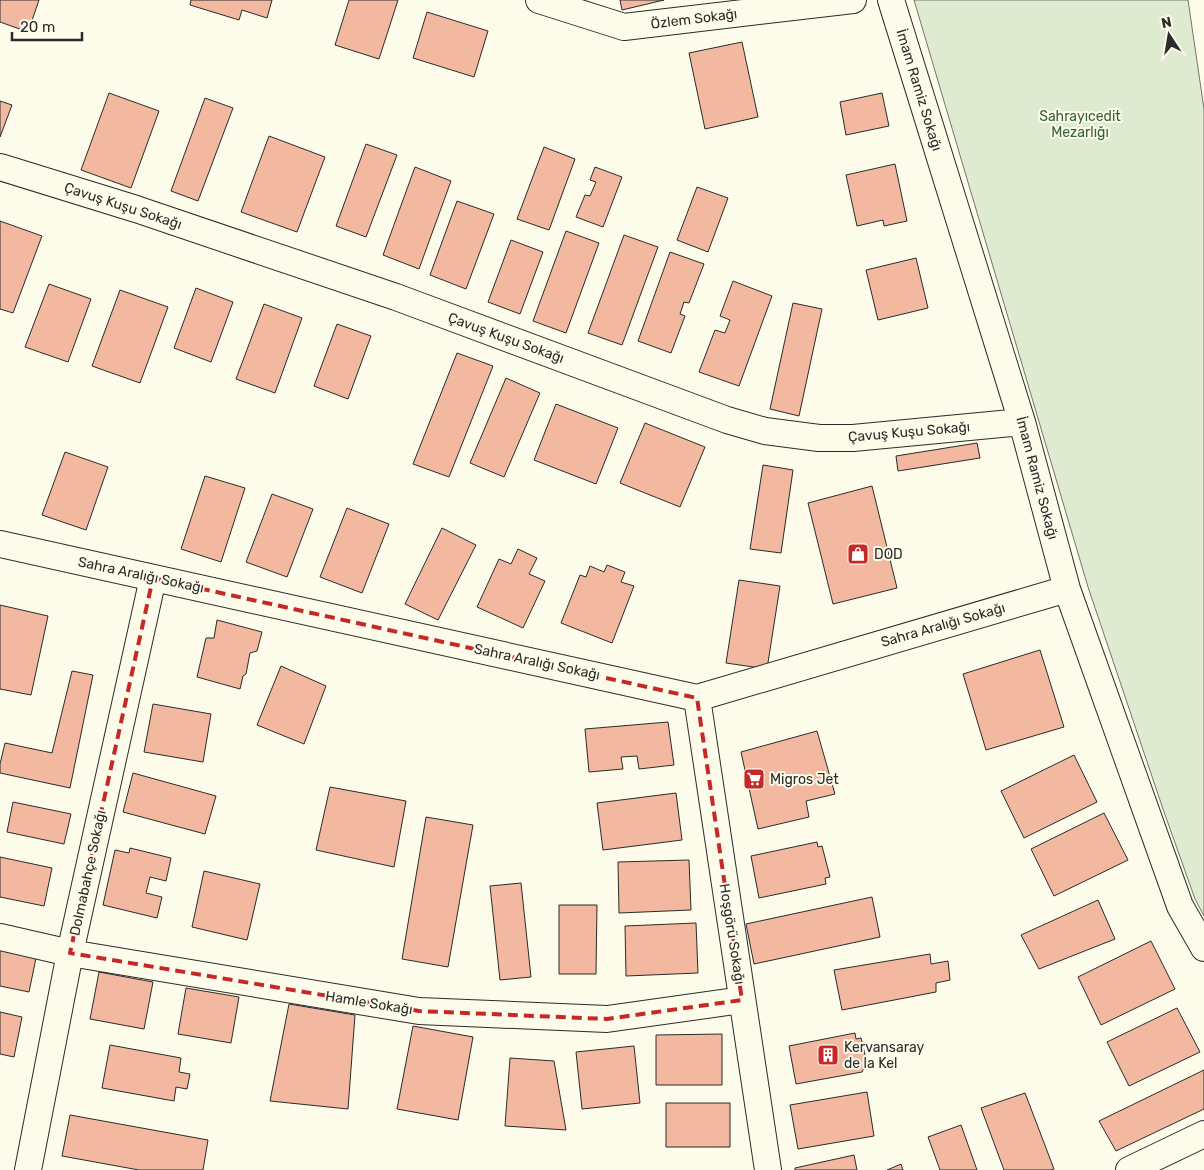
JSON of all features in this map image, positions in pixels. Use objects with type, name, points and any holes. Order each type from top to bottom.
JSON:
[{"type":"street","name":"Özlem Sokağı","points":[[539,0],[624,27],[854,0]]},
{"type":"street","name":"İmam Ramiz Sokağı","points":[[891,0],[1022,422],[1068,589],[1180,906],[1204,948]]},
{"type":"street","name":"Çavuş Kuşu Sokağı","points":[[0,167],[136,209],[387,294],[727,420],[765,431],[819,438],[853,438],[1022,422]]},
{"type":"street","name":"Sahra Aralığı Sokağı","points":[[0,544],[697,698],[1068,589]]},
{"type":"street","name":"Dolmabahçe Sokağı","points":[[28,1170],[70,953],[153,578]]},
{"type":"street","name":"Hoşgörü Sokağı","points":[[697,698],[768,1170]]},
{"type":"street","name":"Hamle Sokağı","points":[[0,937],[70,953],[419,1011],[607,1019],[742,1000]]},
{"type":"street","points":[[1130,1170],[1204,1134]]},
{"type":"highlighted area","points":[[153,578],[697,698],[742,1000],[607,1019],[419,1011],[70,953]]},
{"type":"green space","name":"Sahrayıcedit Mezarlığı","points":[[914,0],[1188,0],[1204,109],[1204,916],[1195,899],[1163,809],[1088,587]]},
{"type":"building","points":[[0,0],[39,0],[28,32],[0,22]]},
{"type":"building","points":[[191,0],[272,0],[267,18],[242,10],[239,20],[190,5]]},
{"type":"building","points":[[349,0],[398,0],[379,59],[335,45]]},
{"type":"building","points":[[620,0],[664,0],[622,10]]},
{"type":"building","points":[[427,12],[488,31],[474,77],[413,58]]},
{"type":"building","points":[[742,42],[758,117],[705,129],[689,53]]},
{"type":"building","points":[[109,93],[159,111],[131,188],[81,170]]},
{"type":"building","points":[[882,93],[889,126],[846,135],[840,102]]},
{"type":"building","points":[[205,98],[233,108],[198,201],[171,191]]},
{"type":"building","points":[[0,101],[12,105],[0,137]]},
{"type":"building","points":[[269,136],[325,157],[297,232],[241,212]]},
{"type":"building","points":[[366,144],[397,155],[366,237],[336,226]]},
{"type":"building","points":[[544,147],[575,159],[549,230],[517,219]]},
{"type":"building","points":[[895,164],[907,221],[884,226],[883,220],[857,226],[846,175]]},
{"type":"building","points":[[415,167],[451,181],[419,269],[383,255]]},
{"type":"building","points":[[595,167],[622,177],[603,227],[576,217],[585,195],[590,196],[596,182],[590,180]]},
{"type":"building","points":[[697,187],[728,198],[708,252],[677,240]]},
{"type":"building","points":[[457,201],[494,214],[466,289],[430,275]]},
{"type":"building","points":[[0,221],[42,236],[13,313],[0,309]]},
{"type":"building","points":[[566,231],[599,243],[566,333],[533,321]]},
{"type":"building","points":[[624,235],[658,247],[622,345],[588,333]]},
{"type":"building","points":[[511,240],[543,252],[520,314],[488,302]]},
{"type":"building","points":[[670,252],[704,264],[689,303],[684,302],[680,314],[685,316],[671,353],[638,341]]},
{"type":"building","points":[[916,258],[928,308],[878,320],[866,270]]},
{"type":"building","points":[[733,281],[772,296],[739,386],[699,372],[715,330],[725,333],[730,320],[720,316]]},
{"type":"building","points":[[49,284],[91,299],[68,362],[25,347]]},
{"type":"building","points":[[196,288],[233,302],[211,362],[174,348]]},
{"type":"building","points":[[120,290],[168,307],[140,383],[92,366]]},
{"type":"building","points":[[793,303],[822,309],[799,416],[770,409]]},
{"type":"building","points":[[264,304],[302,318],[275,393],[236,379]]},
{"type":"building","points":[[337,324],[371,336],[348,399],[314,386]]},
{"type":"building","points":[[457,353],[493,366],[449,477],[413,464]]},
{"type":"building","points":[[506,378],[540,393],[504,477],[470,463]]},
{"type":"building","points":[[556,404],[618,428],[596,484],[534,460]]},
{"type":"building","points":[[645,423],[705,447],[680,507],[620,483]]},
{"type":"building","points":[[977,443],[980,458],[898,471],[896,456]]},
{"type":"building","points":[[65,452],[108,467],[86,530],[42,515]]},
{"type":"building","points":[[763,465],[793,470],[781,553],[750,549]]},
{"type":"building","points":[[205,476],[245,488],[221,562],[181,549]]},
{"type":"building","points":[[872,486],[897,588],[833,604],[808,503]]},
{"type":"building","points":[[272,494],[313,509],[287,577],[246,562]]},
{"type":"building","points":[[347,508],[389,524],[362,593],[320,577]]},
{"type":"building","points":[[442,528],[476,545],[438,620],[405,604]]},
{"type":"building","points":[[518,549],[537,558],[529,574],[545,581],[523,628],[477,607],[499,559],[511,564]]},
{"type":"building","points":[[607,565],[625,572],[621,582],[634,586],[612,643],[561,623],[580,575],[586,577],[590,566],[604,572]]},
{"type":"building","points":[[739,580],[780,586],[767,669],[726,663]]},
{"type":"building","points":[[0,605],[48,616],[31,695],[0,689]]},
{"type":"building","points":[[217,620],[262,632],[257,651],[250,653],[246,674],[243,676],[240,689],[197,677],[206,638],[214,638]]},
{"type":"building","points":[[1040,650],[1064,727],[986,750],[963,674]]},
{"type":"building","points":[[281,666],[326,686],[304,744],[257,725]]},
{"type":"building","points":[[72,671],[93,675],[70,788],[0,773],[5,743],[52,753]]},
{"type":"building","points":[[153,704],[211,714],[203,762],[144,752]]},
{"type":"building","points":[[668,722],[674,765],[639,769],[637,756],[621,757],[623,769],[589,772],[585,729]]},
{"type":"building","points":[[817,731],[835,794],[806,801],[809,817],[758,829],[741,752]]},
{"type":"building","points":[[1074,755],[1097,802],[1024,838],[1001,791]]},
{"type":"building","points":[[133,773],[216,796],[205,834],[123,812]]},
{"type":"building","points":[[330,787],[406,801],[394,867],[316,850]]},
{"type":"building","points":[[676,793],[682,840],[603,850],[597,803]]},
{"type":"building","points":[[13,802],[71,814],[64,844],[7,832]]},
{"type":"building","points":[[1104,813],[1128,860],[1054,896],[1031,849]]},
{"type":"building","points":[[426,817],[473,825],[448,967],[402,959]]},
{"type":"building","points":[[817,842],[818,847],[822,846],[830,877],[825,878],[826,884],[759,898],[751,856]]},
{"type":"building","points":[[130,848],[171,858],[166,881],[150,877],[146,893],[162,897],[157,918],[103,905],[115,850],[129,853]]},
{"type":"building","points":[[0,857],[52,868],[44,906],[0,897]]},
{"type":"building","points":[[689,860],[691,910],[619,913],[618,862]]},
{"type":"building","points":[[204,871],[260,884],[247,940],[192,927]]},
{"type":"building","points":[[521,883],[531,977],[500,980],[490,886]]},
{"type":"building","points":[[872,897],[880,937],[754,964],[746,924]]},
{"type":"building","points":[[1098,900],[1115,939],[1039,969],[1021,935]]},
{"type":"building","points":[[559,905],[597,905],[596,974],[559,974]]},
{"type":"building","points":[[696,923],[698,973],[626,976],[625,926]]},
{"type":"building","points":[[1151,941],[1175,989],[1101,1025],[1078,977]]},
{"type":"building","points":[[0,950],[36,958],[29,992],[0,986]]},
{"type":"building","points":[[930,954],[931,964],[948,961],[950,980],[936,983],[936,992],[842,1010],[834,970]]},
{"type":"building","points":[[99,972],[153,982],[144,1029],[90,1019]]},
{"type":"building","points":[[186,988],[239,997],[231,1043],[178,1034]]},
{"type":"building","points":[[289,1004],[355,1015],[348,1109],[270,1101]]},
{"type":"building","points":[[1177,1008],[1200,1052],[1129,1086],[1107,1042]]},
{"type":"building","points":[[0,1012],[22,1017],[14,1057],[0,1054]]},
{"type":"building","points":[[413,1026],[473,1037],[458,1120],[397,1109]]},
{"type":"building","name":"Kervansaray de la Kel","points":[[855,1033],[856,1039],[861,1038],[867,1063],[862,1072],[796,1084],[789,1046]]},
{"type":"building","points":[[722,1034],[722,1085],[656,1085],[656,1035]]},
{"type":"building","points":[[110,1045],[181,1058],[179,1072],[190,1074],[187,1089],[176,1087],[174,1101],[102,1088]]},
{"type":"building","points":[[634,1046],[640,1103],[582,1109],[576,1052]]},
{"type":"building","points":[[510,1058],[554,1061],[566,1130],[505,1126]]},
{"type":"building","points":[[1204,1070],[1204,1109],[1116,1151],[1099,1121]]},
{"type":"building","points":[[867,1092],[874,1136],[798,1149],[790,1105]]},
{"type":"building","points":[[1025,1093],[1054,1169],[1004,1170],[981,1108]]},
{"type":"building","points":[[666,1103],[730,1103],[730,1147],[666,1147]]},
{"type":"building","points":[[70,1115],[208,1140],[203,1170],[139,1170],[62,1156]]},
{"type":"building","points":[[961,1125],[977,1170],[940,1170],[928,1137]]},
{"type":"building","points":[[854,1155],[857,1170],[795,1170],[795,1168]]},
{"type":"building","points":[[901,1164],[903,1170],[887,1170]]},
{"type":"place","name":"DOD","points":[[858,554]]},
{"type":"place","name":"Migros Jet","points":[[754,779]]},
{"type":"place","name":"Kervansaray de la Kel","points":[[828,1055]]}]
